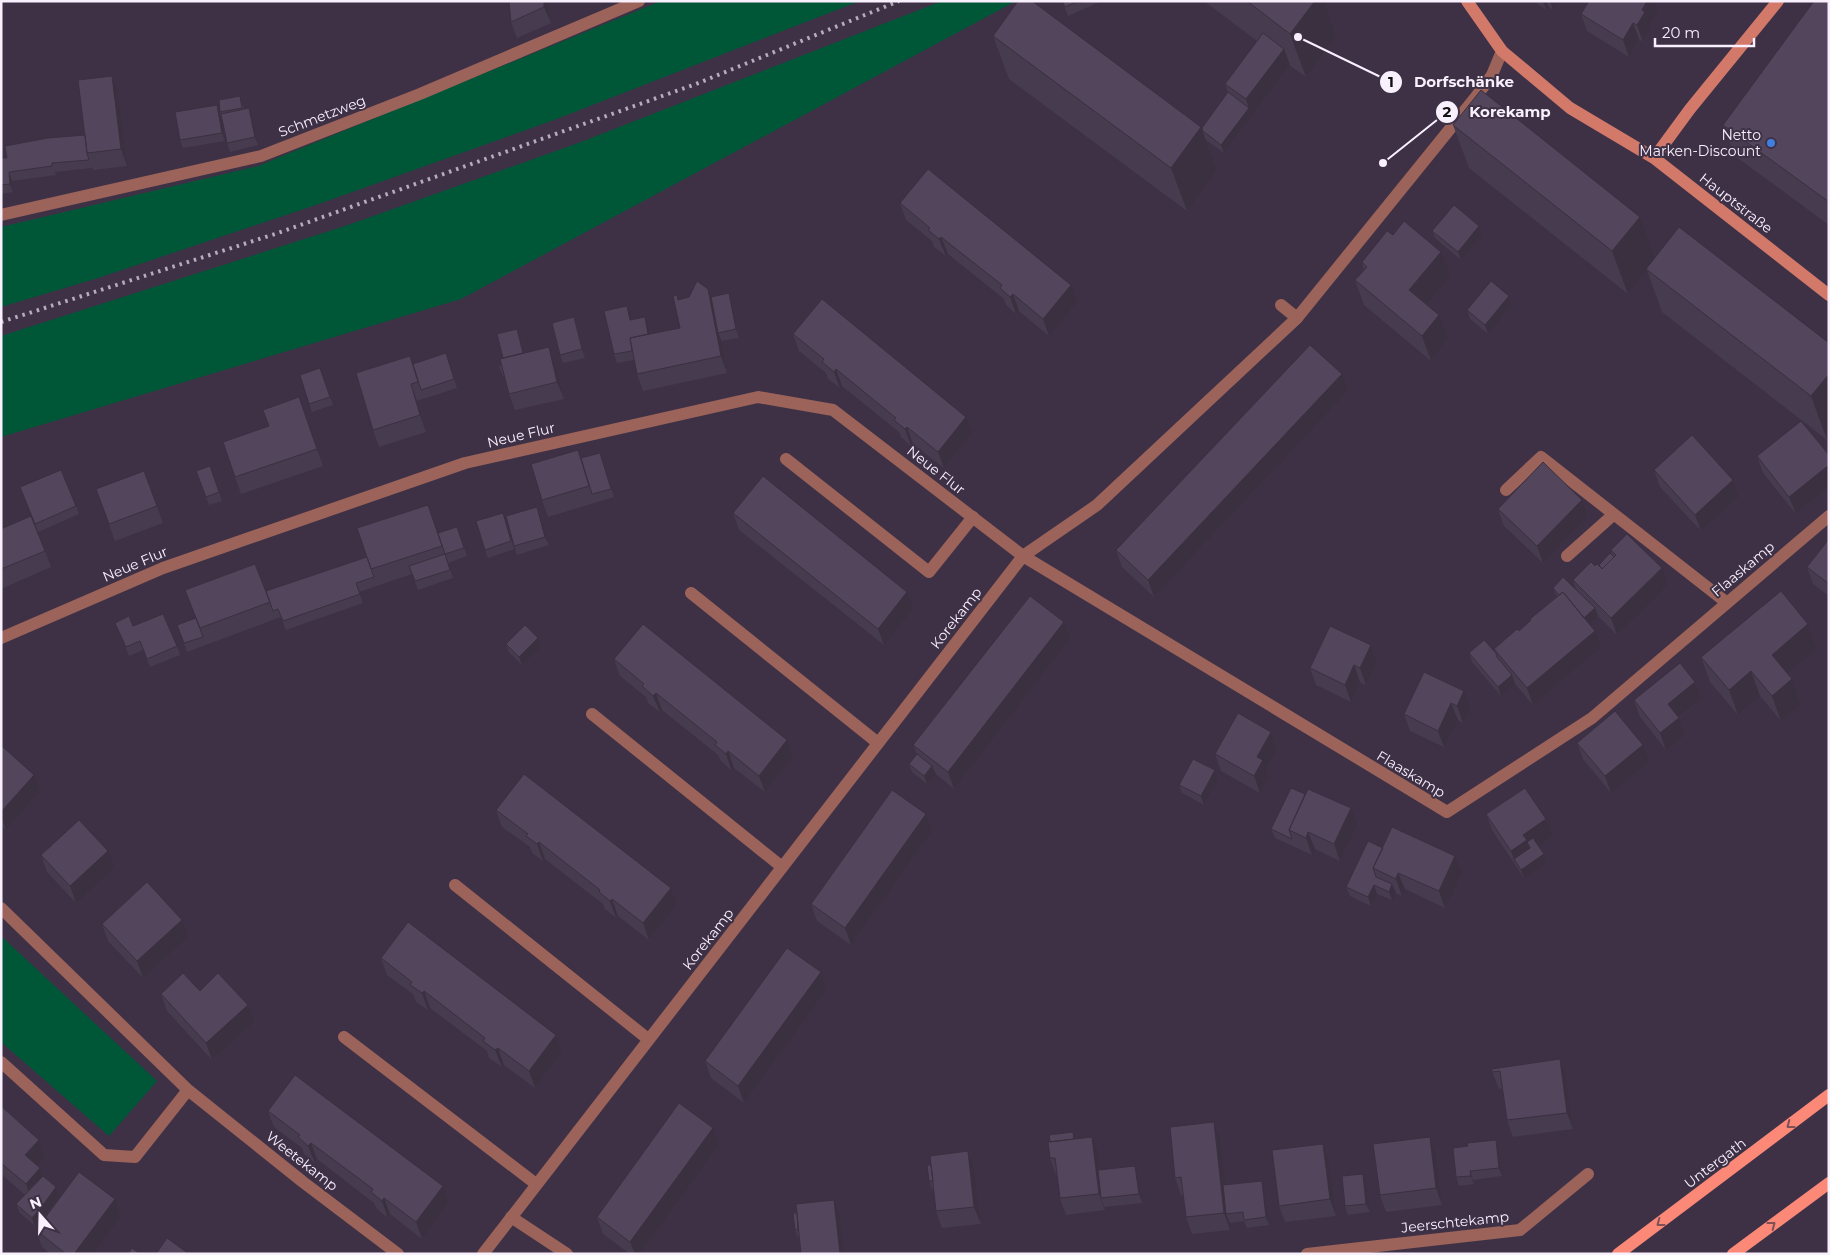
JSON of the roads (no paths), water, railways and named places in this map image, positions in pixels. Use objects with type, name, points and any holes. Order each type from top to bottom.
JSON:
[{"type":"main road","name":"Hauptstraße","points":[[1467,1],[1502,51],[1570,108],[1654,158],[1829,295]]},
{"type":"main road","points":[[1654,158],[1690,109],[1778,1]]},
{"type":"main road","name":"Untergath","points":[[1618,1254],[1829,1096]]},
{"type":"main road","points":[[1733,1254],[1829,1182]]},
{"type":"street","name":"Schmetzweg","points":[[1,215],[261,156],[420,94],[639,1]]},
{"type":"street","name":"Korekamp","points":[[483,1254],[1023,556],[1097,505],[1297,318],[1475,98],[1492,75],[1502,51]]},
{"type":"street","points":[[1281,305],[1297,318]]},
{"type":"street","name":"Neue Flur","points":[[1,638],[163,568],[465,462],[758,396],[834,410],[1023,556]]},
{"type":"street","points":[[1506,490],[1541,458],[1726,602]]},
{"type":"street","points":[[786,459],[928,572],[973,517]]},
{"type":"street","points":[[1567,556],[1614,515]]},
{"type":"street","name":"Flaaskamp","points":[[1023,556],[1447,812],[1592,718],[1829,516]]},
{"type":"street","points":[[691,594],[878,743]]},
{"type":"street","points":[[592,714],[782,866]]},
{"type":"street","points":[[455,885],[648,1039]]},
{"type":"street","name":"Weetekamp","points":[[1,908],[188,1090],[302,1182],[398,1254]]},
{"type":"street","points":[[344,1037],[536,1184]]},
{"type":"street","points":[[1,1062],[104,1155],[135,1157],[188,1090]]},
{"type":"street","name":"Jeerschtekamp","points":[[1307,1254],[1520,1230],[1588,1174]]},
{"type":"street","points":[[511,1217],[567,1254]]},
{"type":"railway","points":[[1,322],[275,234],[696,84],[899,1]]},
{"type":"place","name":"Dorfschänke","points":[[1298,37]]},
{"type":"place","name":"Netto Marken-Discount","points":[[1771,143]]},
{"type":"place","name":"Korekamp","points":[[1383,163]]}]
